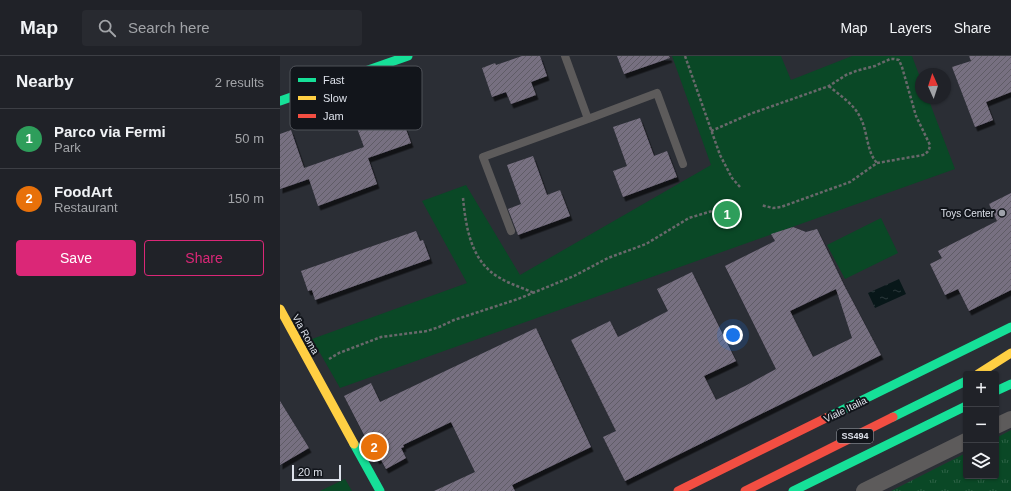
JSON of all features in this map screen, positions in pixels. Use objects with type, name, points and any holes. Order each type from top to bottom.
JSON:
[{"type":"street","points":[[380,66],[408,56]]},
{"type":"street","points":[[280,101],[290,97]]},
{"type":"street","name":"Via Roma","points":[[282,317],[314,369],[380,491]]},
{"type":"street","name":"Viale Italia","points":[[678,491],[1011,327]]},
{"type":"street","points":[[984,371],[1011,353]]},
{"type":"street","points":[[985,371],[1011,359]]},
{"type":"street","name":"SS494","points":[[745,491],[963,382]]},
{"type":"street","points":[[999,390],[1011,384]]},
{"type":"street","name":"SS494","points":[[794,491],[964,407]]},
{"type":"street","points":[[999,425],[1011,419]]},
{"type":"street","points":[[864,491],[963,442]]},
{"type":"lane","points":[[565,56],[588,119]]},
{"type":"lane","points":[[511,231],[483,157],[657,94],[683,164]]},
{"type":"path","points":[[685,56],[711,132],[725,166],[740,187]]},
{"type":"path","points":[[711,132],[750,114],[829,86],[846,75],[875,66],[890,59],[899,60],[916,116],[930,145],[930,150],[923,155],[877,163],[850,182],[781,207],[773,208],[761,205]]},
{"type":"path","points":[[829,86],[856,110],[866,133],[872,159],[877,163]]},
{"type":"path","points":[[463,198],[468,235],[479,259],[486,268],[500,278],[534,293]]},
{"type":"path","points":[[314,369],[339,352],[381,337],[427,331],[534,293],[574,276],[608,258],[646,244],[689,218],[735,204]]},
{"type":"green space","points":[[672,56],[781,56],[791,80],[852,56],[912,56],[916,68],[915,68],[915,104],[930,104],[955,169],[340,388],[312,339],[467,283],[422,201],[466,185],[520,275],[711,165]]},
{"type":"green space","points":[[881,218],[898,253],[845,279],[827,245]]},
{"type":"green space","points":[[1011,430],[1011,491],[891,491],[963,455],[963,479],[999,479],[999,436]]},
{"type":"green space","points":[[345,479],[352,491],[320,491]]},
{"type":"water","points":[[899,279],[906,294],[875,308],[868,293]]},
{"type":"building","points":[[522,56],[540,56],[547,76],[531,82],[536,95],[511,104],[506,92],[492,97],[482,68]]},
{"type":"building","points":[[617,56],[669,56],[670,58],[624,74]]},
{"type":"building","points":[[969,56],[1011,56],[1011,92],[986,102],[993,120],[975,127],[952,67],[971,61]]},
{"type":"building","points":[[640,118],[654,156],[667,151],[677,177],[623,197],[613,171],[627,166],[613,127]]},
{"type":"building","points":[[291,130],[304,168],[364,147],[358,130],[406,130],[411,143],[368,158],[377,184],[318,206],[309,179],[280,189],[280,134]]},
{"type":"building","points":[[533,156],[547,195],[560,190],[570,216],[518,235],[508,209],[521,204],[507,165]]},
{"type":"building","points":[[1011,193],[1011,290],[969,311],[958,289],[945,295],[930,264],[942,258],[938,251],[997,221],[989,204]]},
{"type":"building","points":[[793,227],[806,232],[817,229],[844,285],[881,355],[625,481],[603,437],[616,431],[571,340],[610,321],[618,337],[668,311],[657,289],[692,272],[736,361],[704,376],[716,400],[745,386],[776,369],[725,266],[775,241],[771,234]],"holes":[[[836,289],[852,338],[813,357],[790,311]]]},
{"type":"building","points":[[416,231],[420,241],[423,240],[430,259],[315,300],[312,290],[308,291],[301,271]]},
{"type":"building","points":[[536,328],[591,447],[512,485],[515,491],[434,491],[475,472],[451,422],[403,445],[404,447],[401,448],[406,458],[386,469],[380,458],[377,460],[344,396],[371,383],[380,402]]},
{"type":"building","points":[[280,401],[309,448],[280,465]]},
{"type":"traffic: fast","points":[[380,66],[408,56]]},
{"type":"traffic: fast","points":[[280,101],[290,97]]},
{"type":"traffic: fast","points":[[828,417],[1011,327]]},
{"type":"traffic: fast","points":[[893,417],[963,382]]},
{"type":"traffic: fast","points":[[999,390],[1011,384]]},
{"type":"traffic: fast","points":[[793,491],[964,407]]},
{"type":"traffic: fast","points":[[354,444],[380,491]]},
{"type":"traffic: slow","points":[[280,309],[354,444]]},
{"type":"traffic: slow","points":[[983,371],[1011,353]]},
{"type":"traffic: jam","points":[[678,491],[828,417]]},
{"type":"traffic: jam","points":[[745,491],[893,417]]},
{"type":"place","name":"Toys Center","points":[[1002,213]]},
{"type":"place","name":"Parco via Fermi","points":[[727,214]]},
{"type":"place","name":"FoodArt","points":[[374,447]]}]
